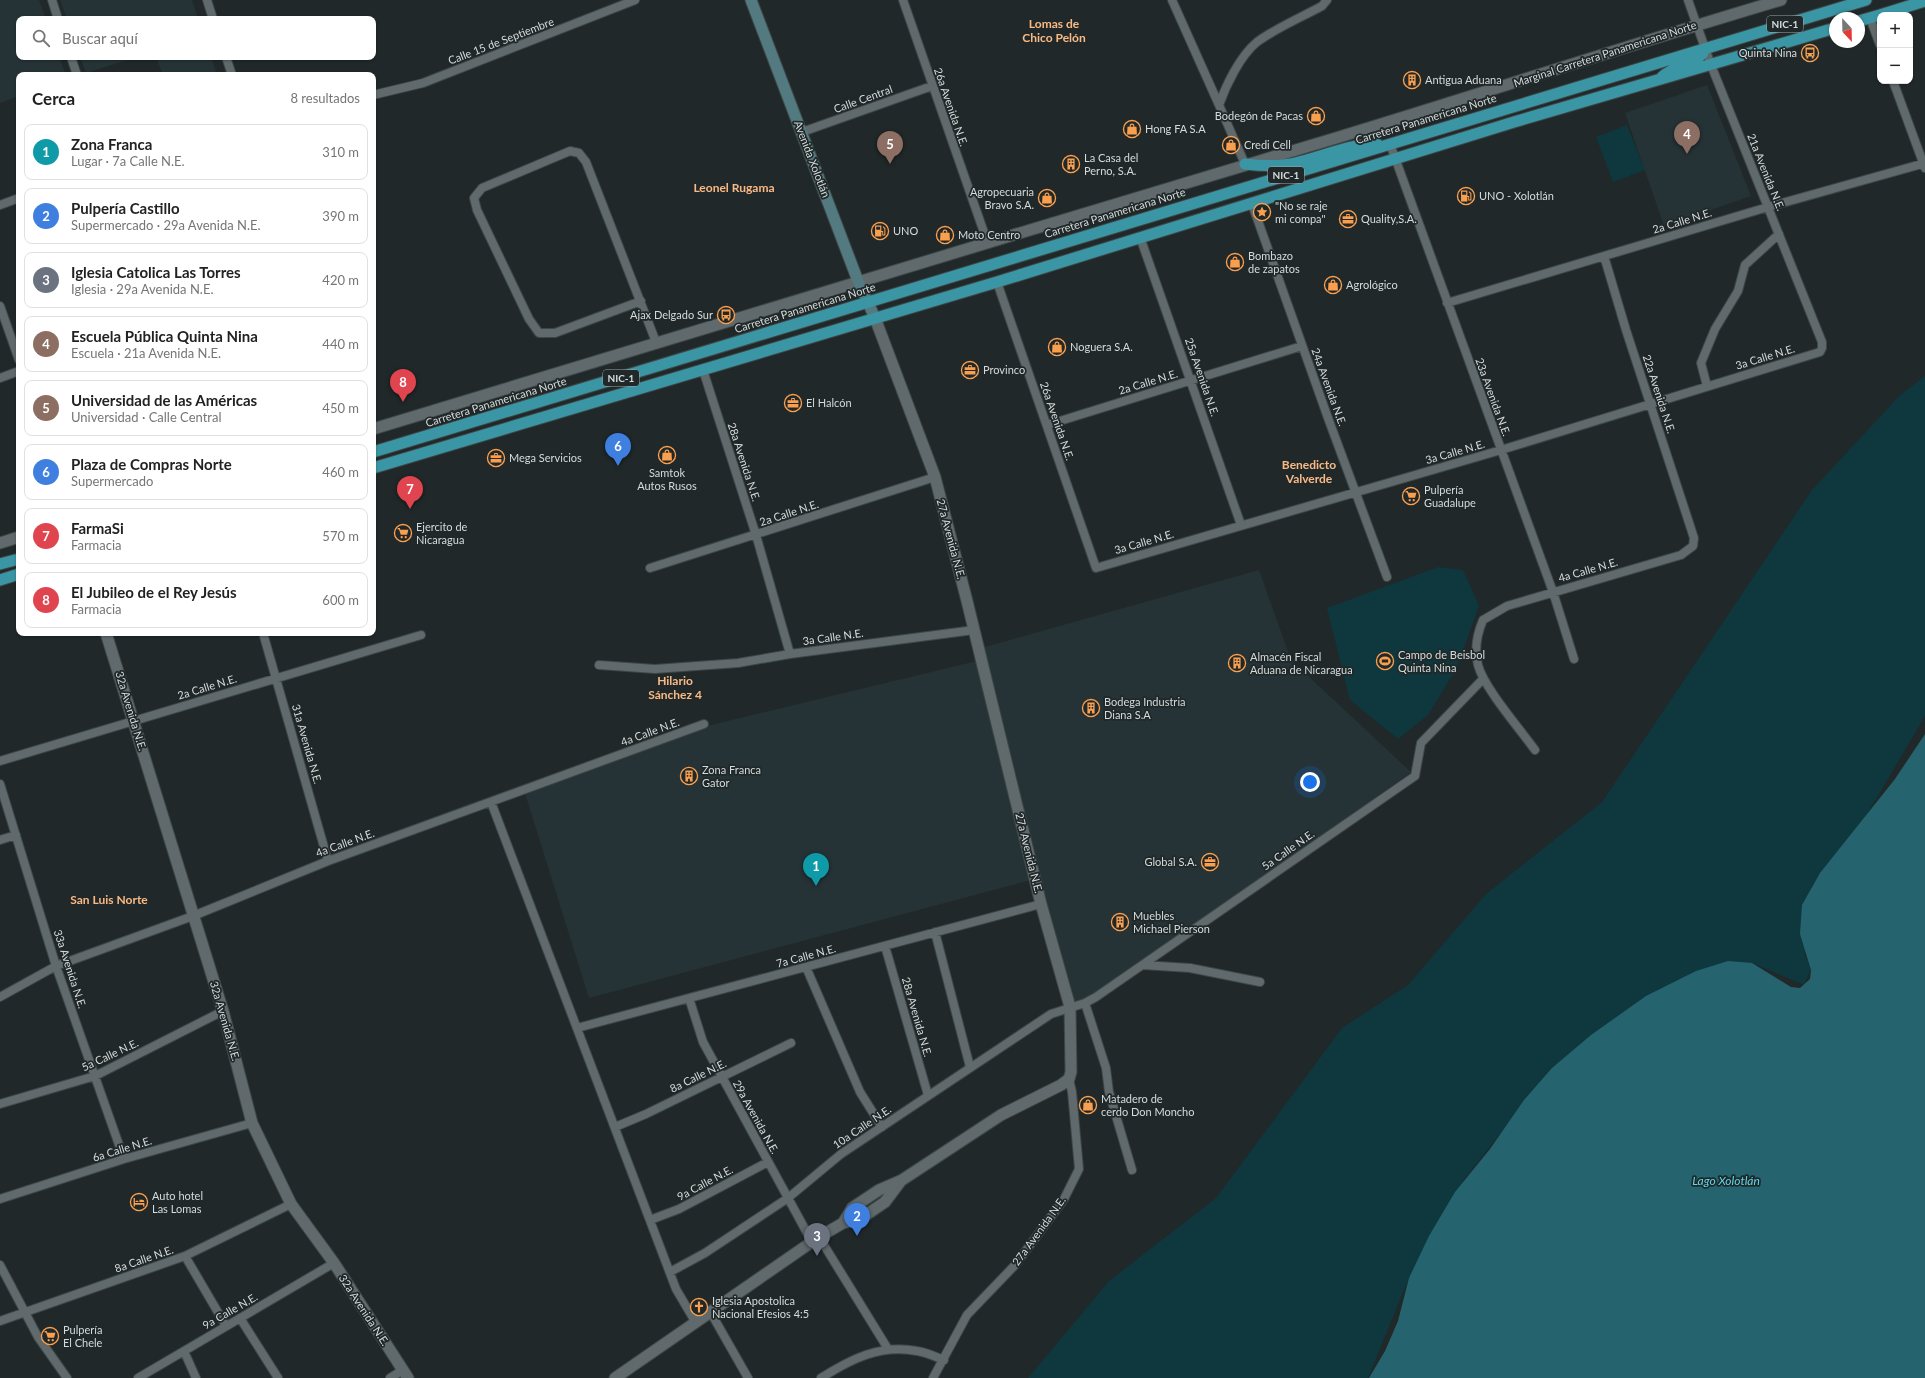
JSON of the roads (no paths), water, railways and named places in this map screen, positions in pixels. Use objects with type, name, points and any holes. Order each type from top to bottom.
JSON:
[{"type":"highway","name":"Carretera Panamericana Norte","points":[[376,451],[1866,0]]},
{"type":"highway","points":[[1890,12],[1925,1]]},
{"type":"highway","points":[[1865,19],[1877,16]]},
{"type":"highway","name":"NIC-1","points":[[376,467],[997,282],[1140,237],[1252,204],[1395,158],[1829,30]]},
{"type":"highway","points":[[1711,65],[1715,54],[1746,36]]},
{"type":"highway","points":[[1658,81],[1678,66],[1700,56],[1705,48]]},
{"type":"highway","points":[[1245,164],[1264,167],[1295,163],[1361,144],[1390,144]]},
{"type":"highway","points":[[0,564],[16,560]]},
{"type":"highway","points":[[0,580],[16,575]]},
{"type":"main road","name":"Avenida Xolotlán","points":[[751,0],[859,282],[875,318]]},
{"type":"street","points":[[52,0],[57,16]]},
{"type":"street","points":[[206,0],[212,16]]},
{"type":"street","name":"Calle 15 de Septiembre","points":[[376,94],[423,83],[635,0]]},
{"type":"street","name":"26a Avenida N.E.","points":[[902,0],[988,244]]},
{"type":"street","points":[[1172,0],[1245,164]]},
{"type":"street","points":[[1219,105],[1225,89],[1239,65],[1256,43],[1322,6],[1327,0]]},
{"type":"street","name":"21a Avenida N.E.","points":[[1688,0],[1711,65],[1822,342],[1820,352]]},
{"type":"street","name":"Marginal Carretera Panamericana Norte","points":[[376,428],[656,342],[988,244],[1245,164],[1491,91],[1697,25],[1781,0]]},
{"type":"street","points":[[72,60],[76,72]]},
{"type":"street","points":[[227,60],[231,72]]},
{"type":"street","points":[[1894,84],[1924,165]]},
{"type":"street","name":"Calle Central","points":[[802,132],[932,86]]},
{"type":"street","name":"23a Avenida N.E.","points":[[1390,144],[1553,592],[1574,659]]},
{"type":"street","points":[[641,301],[555,333],[539,333],[529,319],[477,210],[474,198],[482,188],[570,152],[579,153],[586,162],[641,301],[656,342]]},
{"type":"street","name":"2a Calle N.E.","points":[[1447,303],[1768,207],[1924,165]]},
{"type":"street","points":[[0,205],[16,199]]},
{"type":"street","name":"24a Avenida N.E.","points":[[1252,204],[1302,346],[1387,577]]},
{"type":"street","points":[[1707,386],[1701,363],[1715,329],[1738,291],[1745,265],[1779,234]]},
{"type":"street","name":"25a Avenida N.E.","points":[[1140,237],[1241,525]]},
{"type":"street","name":"22a Avenida N.E.","points":[[1604,256],[1626,330],[1694,538]]},
{"type":"street","name":"26a Avenida N.E.","points":[[997,282],[1096,568]]},
{"type":"street","points":[[0,306],[16,351]]},
{"type":"street","name":"27a Avenida N.E.","points":[[875,318],[935,477],[1041,904],[1070,1007],[1071,1072],[1069,1079],[1072,1092],[1079,1169],[1064,1199],[1016,1264],[967,1314],[944,1360],[933,1378]]},
{"type":"street","name":"2a Calle N.E.","points":[[1047,424],[1302,346]]},
{"type":"street","name":"3a Calle N.E.","points":[[1096,568],[1501,450],[1820,352]]},
{"type":"street","name":"28a Avenida N.E.","points":[[703,370],[756,535],[790,654]]},
{"type":"street","points":[[0,378],[16,372]]},
{"type":"street","name":"2a Calle N.E.","points":[[650,568],[935,477]]},
{"type":"street","points":[[0,543],[16,538]]},
{"type":"street","name":"4a Calle N.E.","points":[[1483,679],[1478,665],[1476,649],[1477,634],[1482,620],[1508,606],[1681,555],[1693,546],[1694,538]]},
{"type":"street","name":"3a Calle N.E.","points":[[599,665],[655,669],[738,663],[790,654],[974,630]]},
{"type":"street","name":"2a Calle N.E.","points":[[0,761],[421,635]]},
{"type":"street","name":"32a Avenida N.E.","points":[[107,636],[223,1011],[252,1123],[291,1204],[334,1263],[406,1374]]},
{"type":"street","name":"31a Avenida N.E.","points":[[264,636],[328,861]]},
{"type":"street","points":[[1483,679],[1535,750]]},
{"type":"street","name":"5a Calle N.E.","points":[[1070,1007],[1085,1003],[1142,965],[1415,776],[1421,742],[1483,679]]},
{"type":"street","name":"4a Calle N.E.","points":[[0,997],[56,966],[193,916],[328,861],[704,724]]},
{"type":"street","name":"33a Avenida N.E.","points":[[0,784],[56,966],[124,1159]]},
{"type":"street","points":[[491,802],[676,1289],[696,1323]]},
{"type":"street","points":[[0,840],[16,835]]},
{"type":"street","name":"7a Calle N.E.","points":[[577,1028],[1041,904]]},
{"type":"street","points":[[935,932],[970,1067]]},
{"type":"street","name":"28a Avenida N.E.","points":[[885,946],[928,1095]]},
{"type":"street","points":[[1142,965],[1190,968],[1260,982]]},
{"type":"street","points":[[806,967],[860,1092],[882,1127]]},
{"type":"street","name":"29a Avenida N.E.","points":[[689,998],[703,1042],[788,1198],[888,1349]]},
{"type":"street","points":[[1085,1003],[1106,1068],[1109,1092],[1132,1170]]},
{"type":"street","name":"10a Calle N.E.","points":[[670,1272],[705,1253],[788,1198],[841,1154],[970,1067],[1051,1014],[1070,1007]]},
{"type":"street","name":"5a Calle N.E.","points":[[0,1104],[95,1076],[223,1011]]},
{"type":"street","name":"8a Calle N.E.","points":[[615,1127],[646,1114],[790,1043]]},
{"type":"street","points":[[615,1378],[815,1240],[843,1223],[852,1208],[879,1190],[902,1180],[1001,1115],[1069,1079]]},
{"type":"street","name":"6a Calle N.E.","points":[[0,1199],[124,1159],[252,1123]]},
{"type":"street","name":"9a Calle N.E.","points":[[650,1220],[679,1209],[768,1162]]},
{"type":"street","name":"8a Calle N.E.","points":[[0,1322],[24,1312],[185,1256],[291,1204]]},
{"type":"street","points":[[185,1256],[226,1326]]},
{"type":"street","name":"9a Calle N.E.","points":[[138,1378],[334,1263]]},
{"type":"street","points":[[0,1265],[38,1337],[67,1378]]},
{"type":"street","points":[[711,1313],[748,1378]]},
{"type":"street","points":[[240,1318],[278,1378]]},
{"type":"street","points":[[821,1378],[848,1361],[888,1349],[918,1351],[944,1360]]},
{"type":"street","points":[[184,1351],[196,1378]]},
{"type":"street","points":[[390,1378],[406,1374]]},
{"type":"water","name":"Lago Xolotlán","points":[[1925,734],[1925,1378],[1369,1378],[1385,1351],[1398,1321],[1409,1278],[1429,1236],[1455,1192],[1490,1149],[1524,1100],[1552,1068],[1591,1035],[1646,996],[1696,971],[1728,961],[1752,963],[1791,987],[1800,988],[1810,979],[1811,970],[1800,934],[1802,905],[1820,873],[1895,779]]},
{"type":"place","name":"Quinta Nina","points":[[1810,53]]},
{"type":"place","name":"Antigua Aduana","points":[[1412,80]]},
{"type":"place","name":"Bodegón de Pacas","points":[[1316,116]]},
{"type":"place","name":"Hong FA S.A","points":[[1132,129]]},
{"type":"place","name":"Credi Cell","points":[[1231,145]]},
{"type":"place","name":"Escuela Pública Quinta Nina","points":[[1687,154]]},
{"type":"place","name":"Universidad de las Américas","points":[[890,164]]},
{"type":"place","name":"La Casa del Perno, S.A.","points":[[1071,164]]},
{"type":"place","name":"UNO - Xolotlán","points":[[1466,196]]},
{"type":"place","name":"Agropecuaria Bravo S.A.","points":[[1047,198]]},
{"type":"place","name":"\"No se raje mi compa\"","points":[[1262,212]]},
{"type":"place","name":"Quality,S.A.","points":[[1348,219]]},
{"type":"place","name":"UNO","points":[[880,231]]},
{"type":"place","name":"Moto Centro","points":[[945,235]]},
{"type":"place","name":"Bombazo de zapatos","points":[[1235,262]]},
{"type":"place","name":"Agrológico","points":[[1333,285]]},
{"type":"place","name":"Ajax Delgado Sur","points":[[726,315]]},
{"type":"place","name":"Noguera S.A.","points":[[1057,347]]},
{"type":"place","name":"Provinco","points":[[970,370]]},
{"type":"place","name":"El Jubileo de el Rey Jesús","points":[[403,402]]},
{"type":"place","name":"El Halcón","points":[[793,403]]},
{"type":"place","name":"Samtok Autos Rusos","points":[[667,455]]},
{"type":"place","name":"Mega Servicios","points":[[496,458]]},
{"type":"place","name":"Plaza de Compras Norte","points":[[618,466]]},
{"type":"place","name":"Pulpería Guadalupe","points":[[1411,496]]},
{"type":"place","name":"FarmaSi","points":[[410,509]]},
{"type":"place","name":"Ejercito de Nicaragua","points":[[403,533]]},
{"type":"place","name":"Campo de Beisbol Quinta Nina","points":[[1385,661]]},
{"type":"place","name":"Almacén Fiscal Aduana de Nicaragua","points":[[1237,663]]},
{"type":"place","name":"Bodega Industria Diana S.A","points":[[1091,708]]},
{"type":"place","name":"Zona Franca Gator","points":[[689,776]]},
{"type":"place","name":"Global S.A.","points":[[1210,862]]},
{"type":"place","name":"Zona Franca","points":[[816,886]]},
{"type":"place","name":"Muebles Michael Pierson","points":[[1120,922]]},
{"type":"place","name":"Matadero de cerdo Don Moncho","points":[[1088,1105]]},
{"type":"place","name":"Auto hotel Las Lomas","points":[[139,1202]]},
{"type":"place","name":"Pulpería Castillo","points":[[857,1236]]},
{"type":"place","name":"Iglesia Catolica Las Torres","points":[[817,1256]]},
{"type":"place","name":"Iglesia Apostolica Nacional Efesios 4:5","points":[[699,1307]]},
{"type":"place","name":"Pulpería El Chele","points":[[50,1336]]},
{"type":"district","name":"Lomas de Chico Pelón","points":[[1054,31]]},
{"type":"district","name":"Leonel Rugama","points":[[734,188]]},
{"type":"district","name":"Benedicto Valverde","points":[[1309,472]]},
{"type":"district","name":"Hilario Sánchez 4","points":[[675,688]]},
{"type":"district","name":"San Luis Norte","points":[[109,900]]}]
